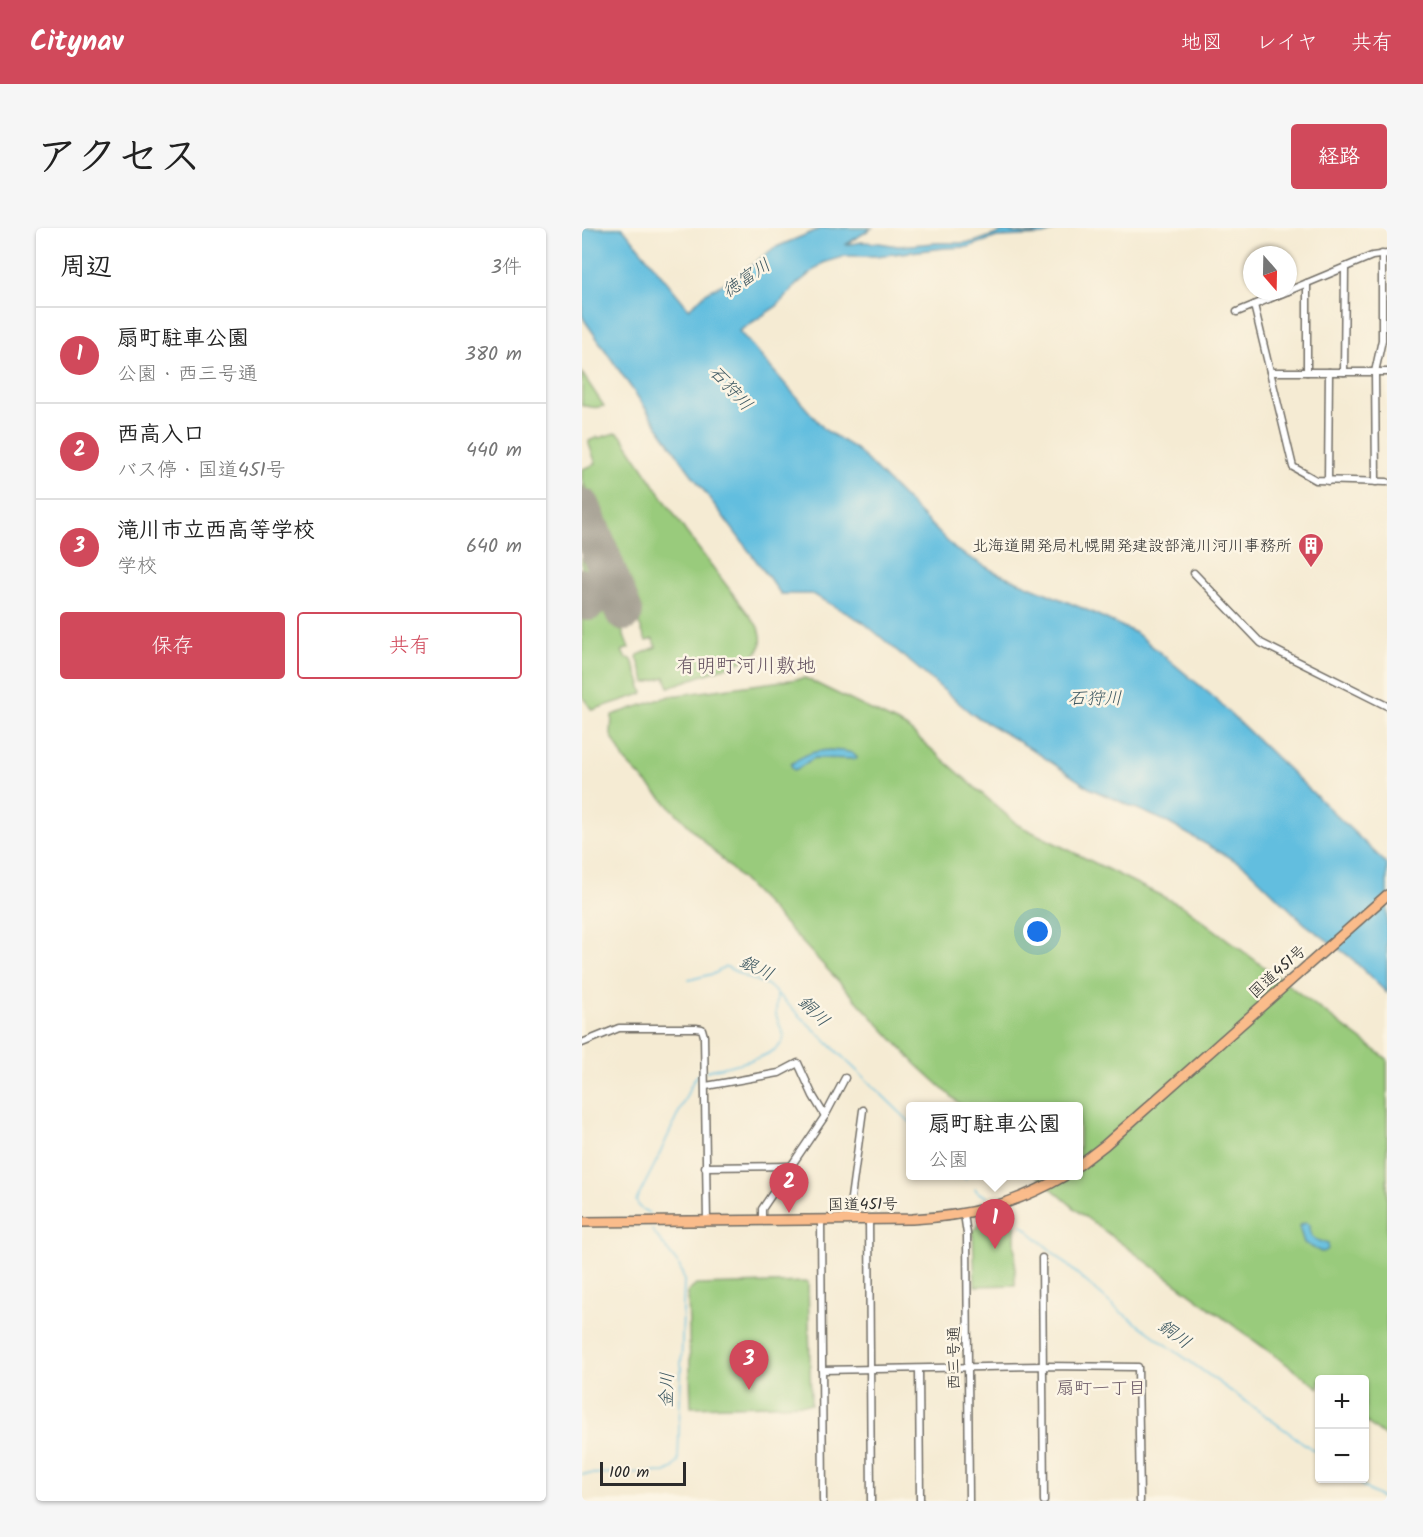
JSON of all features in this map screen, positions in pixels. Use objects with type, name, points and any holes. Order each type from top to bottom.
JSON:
[{"type":"highway","name":"国道451号","points":[[1083,1163],[1387,895]]},
{"type":"highway","name":"国道451号","points":[[582,1222],[945,1217],[994,1207],[1056,1180]]},
{"type":"street","points":[[1297,287],[1372,256],[1385,254],[1382,340],[1375,372],[1376,482]]},
{"type":"street","points":[[1344,372],[1345,267]]},
{"type":"street","points":[[1307,372],[1308,283]]},
{"type":"street","points":[[1237,312],[1266,300]]},
{"type":"street","points":[[1254,305],[1293,467],[1316,480],[1387,482]]},
{"type":"street","points":[[1270,372],[1387,372]]},
{"type":"street","points":[[1328,481],[1329,372]]},
{"type":"street","points":[[1194,573],[1261,643],[1387,706]]},
{"type":"street","points":[[582,1042],[619,1028],[702,1029],[706,1086],[707,1221]]},
{"type":"street","points":[[706,1086],[779,1073],[798,1063],[825,1116]]},
{"type":"street","points":[[762,1221],[762,1209],[825,1116],[845,1078]]},
{"type":"street","points":[[848,1220],[863,1110]]},
{"type":"street","points":[[705,1167],[791,1166]]},
{"type":"street","name":"西三号通","points":[[964,1214],[967,1234],[969,1501]]},
{"type":"street","points":[[869,1219],[871,1501]]},
{"type":"street","points":[[821,1220],[823,1501]]},
{"type":"street","points":[[1042,1258],[1044,1501]]},
{"type":"street","points":[[822,1370],[1043,1366],[1138,1367],[1140,1501]]},
{"type":"street","points":[[919,1369],[920,1501]]},
{"type":"green space","points":[[582,373],[604,406],[596,408],[582,406]]},
{"type":"green space","points":[[615,433],[623,438],[686,532],[759,628],[760,646],[749,659],[669,687],[665,677],[646,683],[637,657],[656,647],[653,639],[646,641],[582,479],[582,469],[596,464],[589,441]]},
{"type":"green space","points":[[582,485],[634,616],[630,625],[621,621],[582,523]]},
{"type":"green space","points":[[582,530],[629,648],[622,651],[626,659],[632,660],[643,692],[592,710],[582,696]]},
{"type":"green space","points":[[805,678],[906,727],[1018,825],[1184,907],[1387,1059],[1387,1438],[1369,1424],[1369,1375],[1315,1375],[1315,1385],[1080,1213],[1042,1180],[1083,1180],[1083,1102],[958,1102],[917,1065],[771,909],[625,761],[611,735],[612,715],[670,696]]},
{"type":"green space","points":[[988,1214],[1004,1223],[1012,1221],[1015,1225],[1015,1285],[975,1286],[973,1231]]},
{"type":"green space","points":[[808,1282],[811,1404],[691,1407],[688,1292],[696,1285]]},
{"type":"water","name":"石狩川","points":[[582,228],[623,228],[689,309],[707,292],[735,278],[774,248],[822,228],[872,228],[845,245],[862,242],[898,246],[974,242],[1005,231],[1032,234],[1056,228],[1044,235],[997,237],[968,247],[876,256],[845,256],[823,263],[797,284],[777,306],[739,331],[825,430],[856,449],[956,550],[995,572],[1136,633],[1210,694],[1387,864],[1387,993],[1350,957],[1305,924],[1245,866],[1163,820],[1091,789],[1033,750],[972,714],[863,622],[812,594],[781,594],[687,468],[585,321],[582,315]]},
{"type":"water","points":[[830,750],[848,752],[857,757],[856,759],[815,758],[797,769],[792,768],[791,764],[805,755]]},
{"type":"water","points":[[1306,1223],[1314,1238],[1328,1244],[1327,1251],[1321,1252],[1304,1243],[1299,1227]]},
{"type":"waterway","name":"銅川","points":[[689,980],[716,973],[727,967],[768,985],[906,1118]]},
{"type":"waterway","name":"金川","points":[[706,1071],[763,1056],[780,1045],[784,1037],[776,1015],[777,994]]},
{"type":"waterway","name":"金川","points":[[649,1213],[640,1208],[636,1201],[694,1079],[701,1072]]},
{"type":"waterway","name":"銅川","points":[[975,1189],[987,1197]]},
{"type":"waterway","name":"銅川","points":[[1022,1225],[1118,1310],[1315,1451]]},
{"type":"waterway","name":"金川","points":[[582,1474],[665,1472],[678,1462],[684,1279],[679,1265],[652,1230]]},
{"type":"waterway","name":"銅川","points":[[1359,1483],[1387,1501]]},
{"type":"runway","points":[[582,507],[624,612]]},
{"type":"runway","points":[[582,587],[588,602]]},
{"type":"place","name":"北海道開発局札幌開発建設部滝川河川事務所","points":[[1311,569]]},
{"type":"place","name":"西高入口","points":[[789,1213]]},
{"type":"place","name":"扇町駐車公園","points":[[995,1249]]},
{"type":"place","name":"滝川市立西高等学校","points":[[749,1390]]},
{"type":"district","name":"有明町河川敷地","points":[[746,667]]},
{"type":"district","name":"扇町一丁目","points":[[1101,1389]]},
{"type":"water label","name":"徳富川","points":[[747,279]]},
{"type":"water label","name":"銀川","points":[[756,969]]}]
